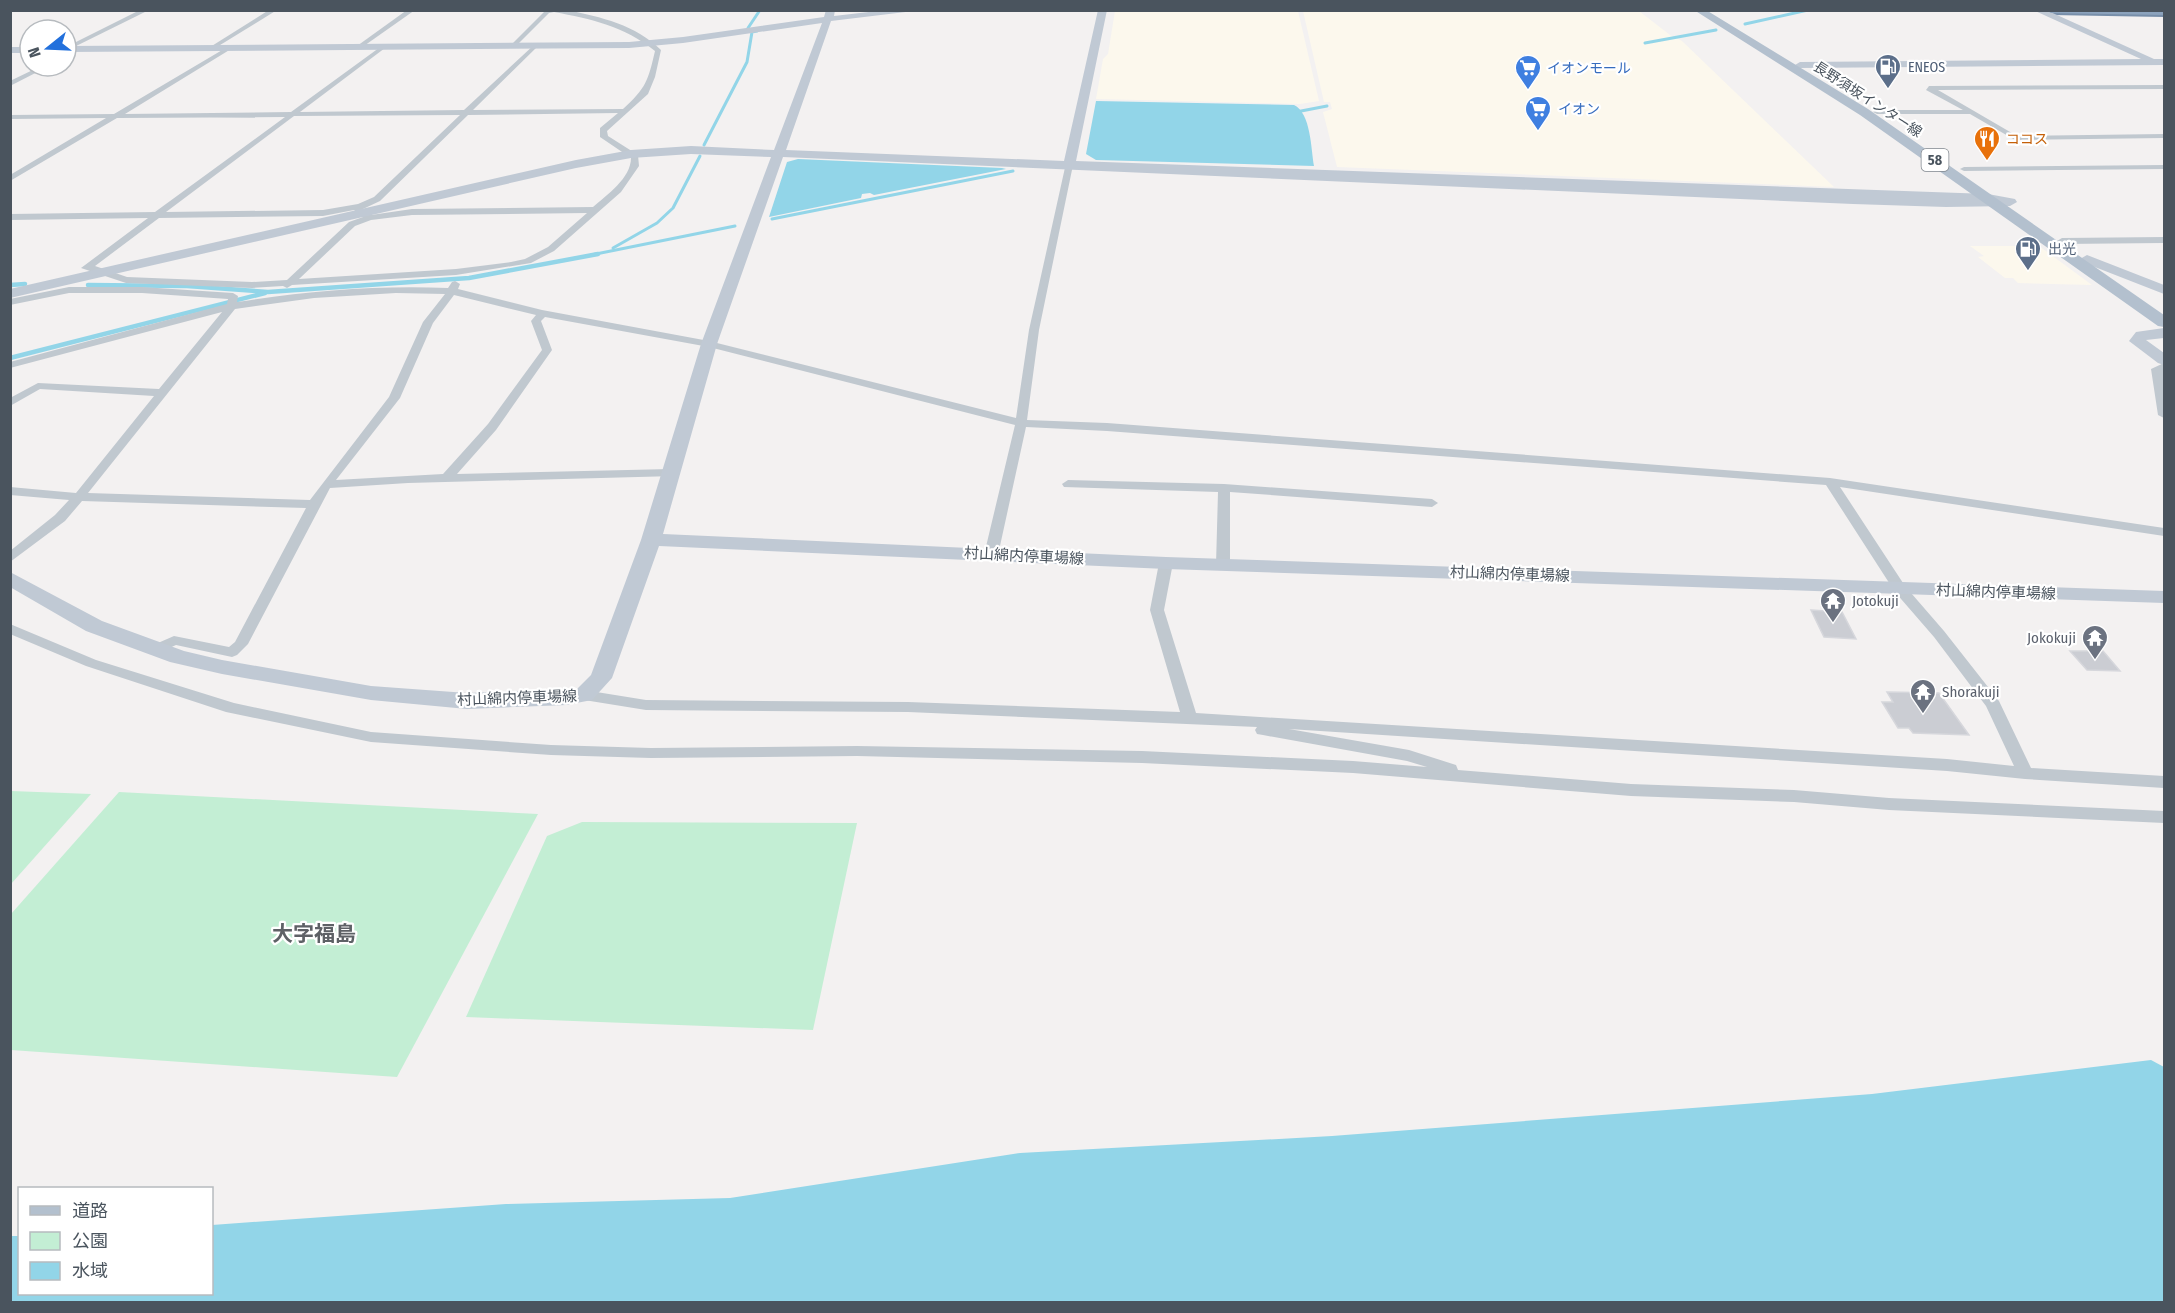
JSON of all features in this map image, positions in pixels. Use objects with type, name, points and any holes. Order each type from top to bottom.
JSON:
[{"type":"highway","points":[[2051,10],[2164,12]]},
{"type":"main road","name":"長野須坂インター線","points":[[1698,10],[1864,112],[1992,201],[2084,262],[2164,311]]},
{"type":"main road","name":"長野須坂インター線","points":[[1712,10],[1964,169],[2062,241],[2084,262],[2164,321]]},
{"type":"street","points":[[78,45],[146,10]]},
{"type":"street","points":[[210,49],[274,10]]},
{"type":"street","points":[[359,47],[412,10]]},
{"type":"street","points":[[10,365],[232,303],[455,280],[542,254],[624,184],[634,166],[635,157],[603,135],[605,127],[644,94],[652,77],[658,50],[640,34],[622,27],[553,10],[547,12],[513,45]]},
{"type":"street","points":[[78,50],[651,43],[830,15],[918,10]]},
{"type":"street","points":[[991,555],[1021,423],[1034,330],[1103,10]]},
{"type":"street","points":[[2037,10],[2162,64]]},
{"type":"street","points":[[651,540],[709,344],[777,153],[830,15]]},
{"type":"street","points":[[275,298],[535,46]]},
{"type":"street","points":[[383,47],[85,266],[126,279],[252,285],[455,280],[542,313],[709,344],[1021,423],[1107,427],[1830,482],[2164,532]]},
{"type":"street","points":[[10,179],[229,48]]},
{"type":"street","points":[[1800,65],[2162,64]]},
{"type":"street","points":[[2164,87],[1929,88],[2015,138],[2164,136]]},
{"type":"street","points":[[10,117],[626,111]]},
{"type":"street","points":[[1877,112],[1972,112]]},
{"type":"street","points":[[10,294],[576,164],[631,154],[691,150],[1946,203],[1972,206],[1996,213],[2042,243],[2084,262],[2164,290]]},
{"type":"street","points":[[1070,165],[1088,163],[1233,168],[2010,202]]},
{"type":"street","points":[[1964,169],[2164,168]]},
{"type":"street","points":[[1946,203],[1992,201]]},
{"type":"street","points":[[10,217],[595,210]]},
{"type":"street","points":[[2062,241],[2164,240]]},
{"type":"street","points":[[156,649],[174,640],[232,652],[241,644],[314,504],[326,484],[394,398],[428,322],[455,280]]},
{"type":"street","points":[[10,302],[76,290],[181,292],[233,296],[232,303],[164,393],[79,497],[60,518],[10,558]]},
{"type":"street","points":[[447,477],[492,427],[547,350],[536,321],[542,313]]},
{"type":"street","points":[[2164,333],[2142,335],[2137,341],[2164,360]]},
{"type":"street","points":[[2164,366],[2157,369],[2164,415]]},
{"type":"street","points":[[10,402],[38,386],[164,393]]},
{"type":"street","points":[[326,484],[447,477],[671,473]]},
{"type":"street","points":[[1830,482],[1900,589],[1939,634],[1993,705],[2025,773]]},
{"type":"street","points":[[1068,484],[1224,488],[1432,503]]},
{"type":"street","points":[[1223,565],[1224,488]]},
{"type":"street","points":[[10,491],[79,497],[314,504]]},
{"type":"street","name":"村山綿内停車場線","points":[[10,578],[48,602],[94,626],[178,657],[371,693],[467,701],[557,699],[584,695],[601,678],[651,540],[1166,563],[2164,597]]},
{"type":"street","points":[[1166,563],[1157,610],[1190,718]]},
{"type":"street","points":[[10,628],[91,663],[232,708],[371,737],[551,750],[651,753],[857,751],[1142,757],[1353,767],[1631,790],[1794,796],[1890,804],[2164,817]]},
{"type":"street","points":[[584,695],[646,705],[908,707],[1190,718],[1947,765],[2025,773],[2164,782]]},
{"type":"street","points":[[1222,720],[1263,730],[1409,756],[1473,777]]},
{"type":"shaded area","points":[[1115,11],[1298,11],[1319,101],[1300,104],[1096,99],[1103,59],[1108,54]]},
{"type":"shaded area","name":"イオンモール","points":[[1303,11],[1639,11],[1670,35],[1682,41],[1834,187],[1337,167],[1323,112],[1332,109],[1330,102],[1324,102]]},
{"type":"shaded area","points":[[1970,246],[2039,246],[2092,285],[2018,283],[2013,278],[2005,278],[1978,257],[1984,256]]},
{"type":"green space","points":[[10,791],[91,794],[11,884]]},
{"type":"green space","points":[[119,792],[538,814],[397,1077],[11,1050],[11,914]]},
{"type":"green space","points":[[582,822],[857,823],[813,1030],[466,1017],[547,836]]},
{"type":"water","points":[[1096,101],[1294,105],[1300,109],[1307,123],[1314,166],[1096,160],[1086,154]]},
{"type":"water","points":[[798,159],[1006,169],[874,195],[862,194],[861,198],[769,217],[787,162]]},
{"type":"water","points":[[2151,1060],[2164,1067],[2164,1302],[11,1302],[11,1236],[18,1236],[18,1295],[213,1295],[213,1225],[506,1204],[730,1198],[1020,1153],[1332,1136],[1872,1094]]},
{"type":"building","name":"Jotokuji","points":[[1811,610],[1842,612],[1856,639],[1824,637]]},
{"type":"building","name":"Jokokuji","points":[[2070,651],[2103,651],[2120,671],[2087,670]]},
{"type":"building","name":"Shorakuji","points":[[1887,692],[1939,693],[1969,735],[1913,733],[1909,728],[1898,728],[1882,702],[1893,702]]},
{"type":"waterway","points":[[748,28],[760,10]]},
{"type":"waterway","points":[[1745,24],[1808,10]]},
{"type":"waterway","points":[[1645,43],[1716,30]]},
{"type":"waterway","points":[[704,145],[747,62],[752,32],[757,31]]},
{"type":"waterway","points":[[1296,112],[1327,106]]},
{"type":"waterway","points":[[613,248],[657,223],[673,208],[700,156]]},
{"type":"waterway","points":[[772,219],[1013,171]]},
{"type":"waterway","points":[[591,255],[735,226]]},
{"type":"waterway","points":[[88,285],[187,286],[268,292],[469,278],[598,254]]},
{"type":"waterway","points":[[10,285],[25,284]]},
{"type":"waterway","points":[[10,358],[265,293]]},
{"type":"place","name":"ENEOS","points":[[1888,90]]},
{"type":"place","name":"イオンモール","points":[[1528,91]]},
{"type":"place","name":"イオン","points":[[1538,132]]},
{"type":"place","name":"ココス","points":[[1987,162]]},
{"type":"place","name":"出光","points":[[2028,272]]},
{"type":"place","name":"Jotokuji","points":[[1833,624]]},
{"type":"place","name":"Jokokuji","points":[[2095,661]]},
{"type":"place","name":"Shorakuji","points":[[1923,715]]},
{"type":"district","name":"大字福島","points":[[314,934]]}]
